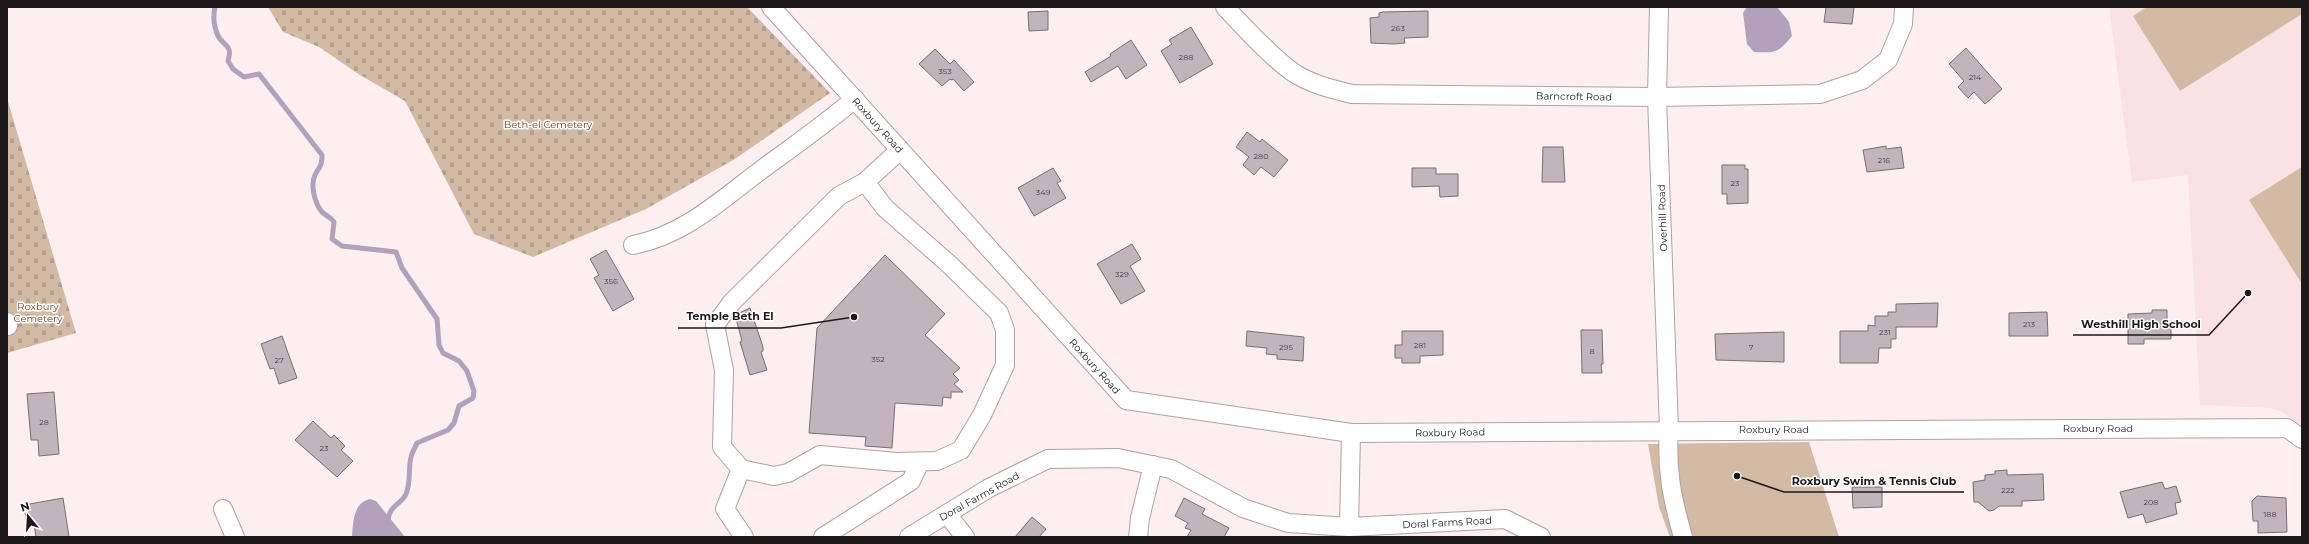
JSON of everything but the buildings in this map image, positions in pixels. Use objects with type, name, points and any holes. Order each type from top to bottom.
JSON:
[{"type":"street","name":"Roxbury Road","points":[[771,7],[1126,400],[1351,432],[1669,429],[2287,428],[2302,439]]},
{"type":"street","name":"Barncroft Road","points":[[1225,7],[1248,32],[1294,73],[1324,88],[1352,94],[1657,97],[1820,94],[1862,80],[1888,60],[1903,24],[1904,7]]},
{"type":"street","name":"Overhill Road","points":[[1659,7],[1657,97],[1669,429],[1667,458],[1672,496],[1683,537]]},
{"type":"street","points":[[633,245],[646,242],[692,223],[729,197],[855,99]]},
{"type":"street","points":[[865,182],[885,208],[950,265],[999,313],[1005,330],[1005,365],[982,414],[961,450],[936,461],[896,462],[820,455],[788,473],[774,476],[740,469],[722,447],[724,370],[715,325],[732,302],[839,196],[865,182],[900,150]]},
{"type":"street","points":[[1350,527],[1351,432]]},
{"type":"street","name":"Doral Farms Road","points":[[909,537],[989,488],[1048,459],[1118,458],[1171,469],[1243,508],[1288,523],[1350,527],[1505,519],[1541,537]]},
{"type":"street","points":[[823,537],[911,481],[920,462]]},
{"type":"street","points":[[1138,537],[1140,518],[1153,465]]},
{"type":"street","points":[[740,469],[725,510],[744,537]]},
{"type":"street","points":[[222,509],[235,537]]},
{"type":"street","points":[[947,514],[965,537]]},
{"type":"shaded area","points":[[1747,7],[1778,8],[1789,22],[1792,36],[1780,49],[1776,51],[1754,52],[1747,44],[1743,13]]},
{"type":"shaded area","points":[[2109,7],[2302,7],[2302,426],[2284,413],[2272,408],[2200,405],[2188,175],[2132,182]]},
{"type":"shaded area","points":[[370,499],[376,501],[405,537],[352,537],[357,509],[364,501]]},
{"type":"green space","name":"Beth-el Cemetery","points":[[268,7],[747,7],[830,93],[735,159],[646,209],[533,257],[474,234],[405,101],[360,75],[319,47],[283,32]]},
{"type":"green space","points":[[2147,7],[2302,7],[2302,14],[2180,91],[2133,16]]},
{"type":"green space","name":"Roxbury Cemetery","points":[[7,98],[76,333],[7,353]]},
{"type":"green space","points":[[2302,167],[2302,284],[2249,200]]},
{"type":"green space","points":[[1809,442],[1839,537],[1670,537],[1659,507],[1648,444]]},
{"type":"waterway","points":[[215,7],[214,18],[218,36],[229,49],[228,61],[233,69],[244,77],[259,74],[322,155],[321,164],[315,175],[313,189],[319,209],[334,222],[332,239],[342,246],[396,252],[402,268],[437,319],[439,345],[443,353],[459,361],[467,371],[474,391],[473,398],[459,406],[454,423],[448,430],[417,443],[411,457],[408,490],[404,498],[393,508],[388,521]]},
{"type":"place","name":"Westhill High School","points":[[2248,293]]},
{"type":"place","name":"Temple Beth El","points":[[854,317]]},
{"type":"place","name":"Roxbury Swim & Tennis Club","points":[[1737,476]]}]
